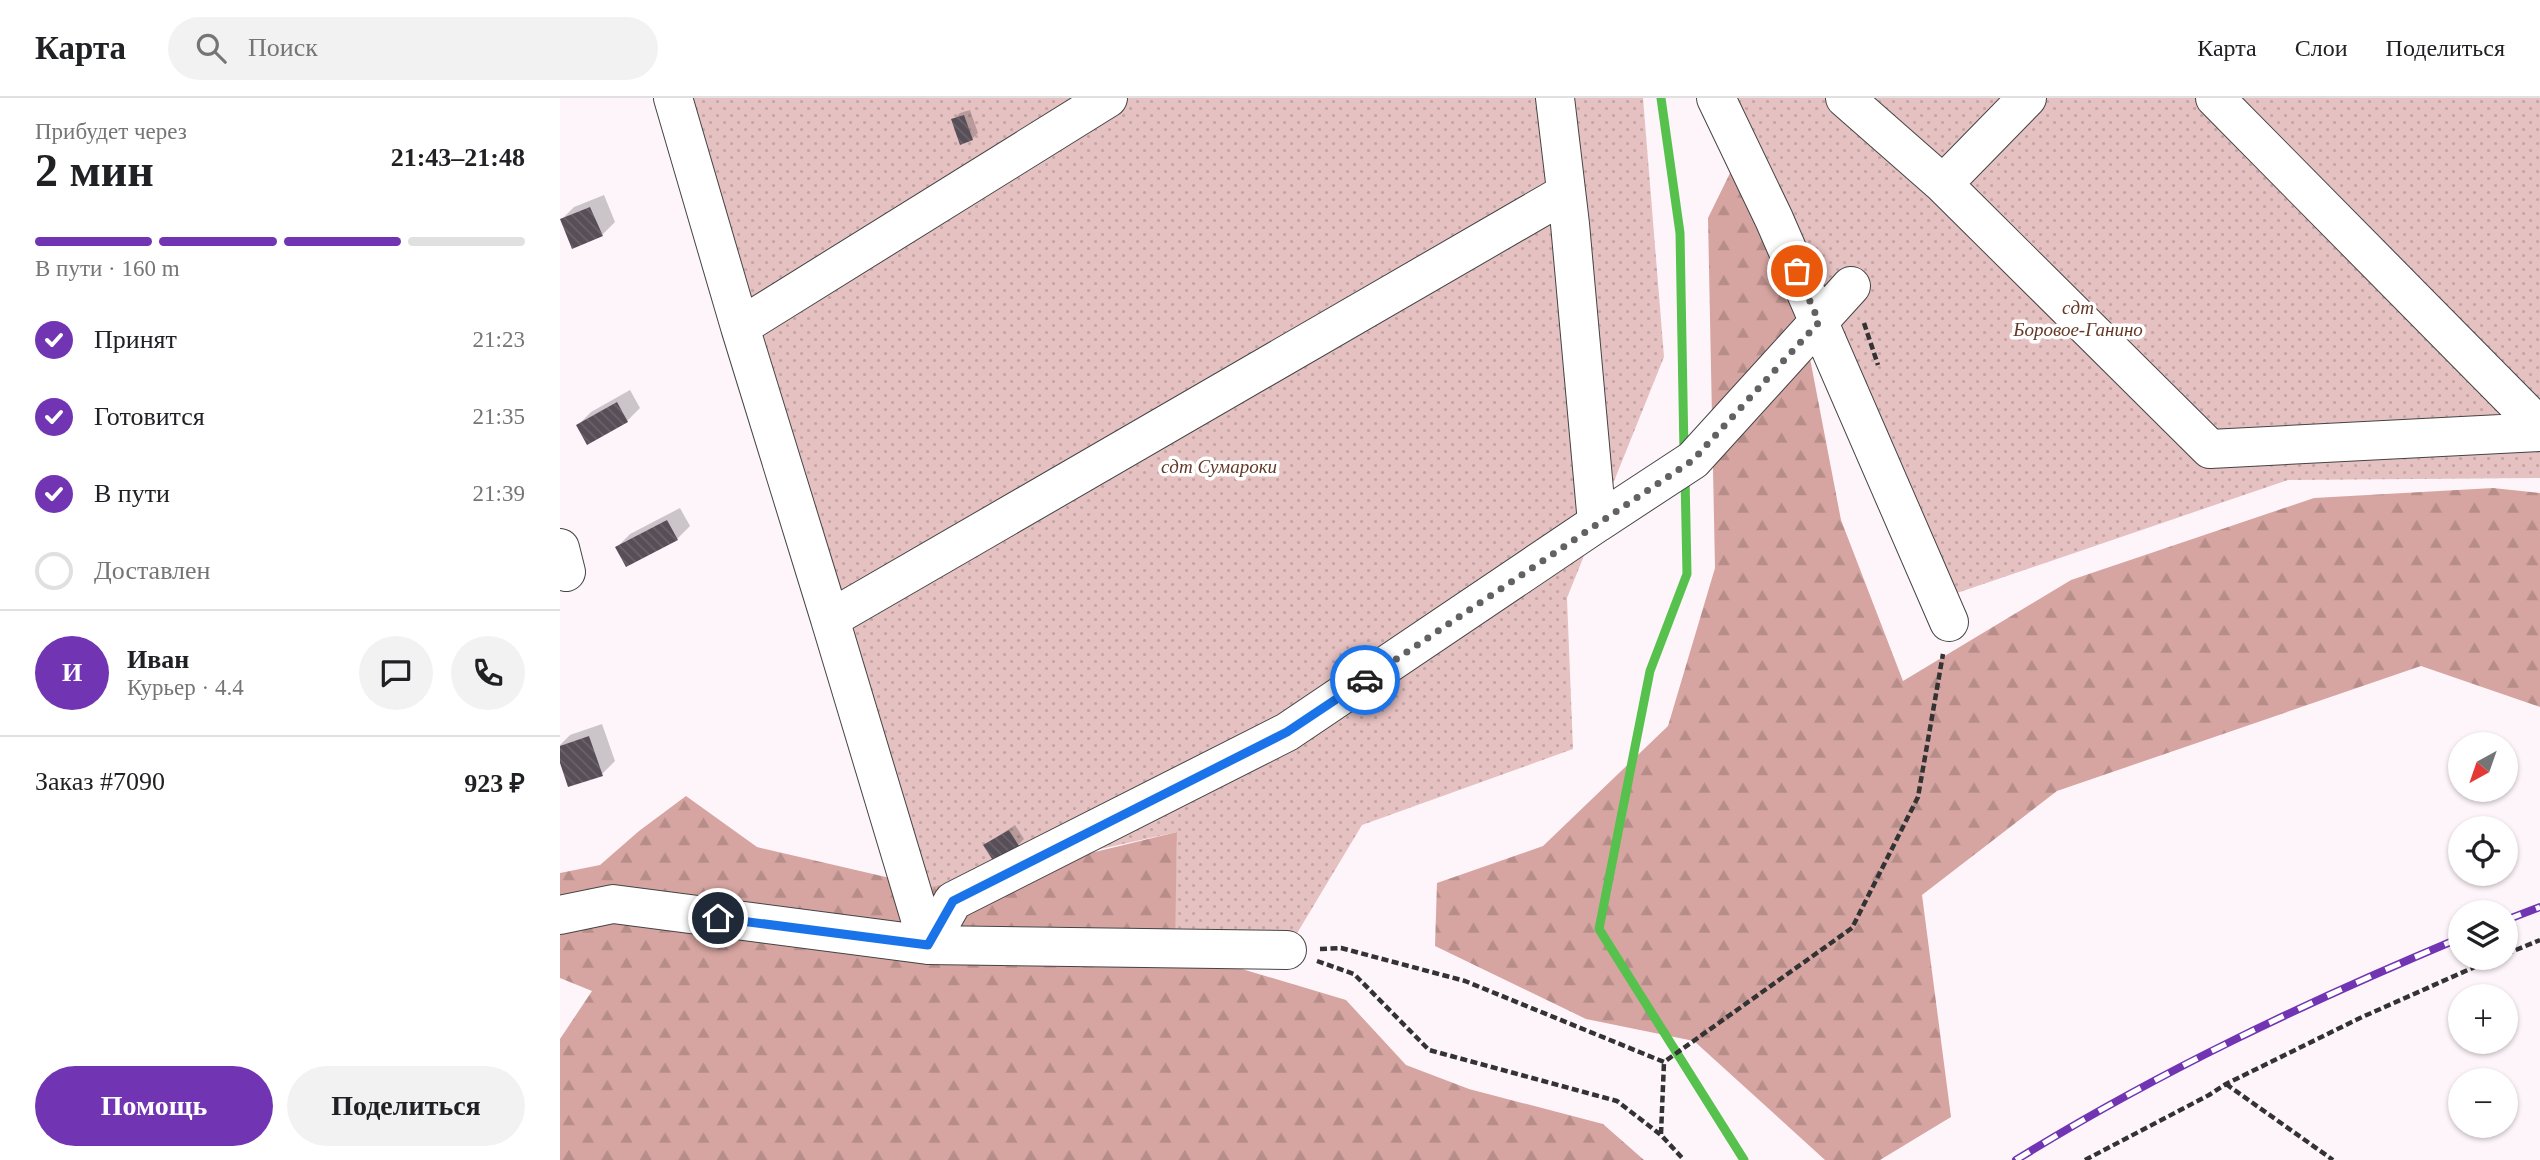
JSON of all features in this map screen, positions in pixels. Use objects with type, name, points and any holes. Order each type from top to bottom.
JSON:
[{"type":"street","points":[[673,98],[928,945]]},
{"type":"street","points":[[740,327],[1108,98]]},
{"type":"street","points":[[1556,98],[1597,523]]},
{"type":"street","points":[[1716,98],[1774,219],[1949,622]]},
{"type":"street","points":[[1845,98],[1943,184],[2210,449],[2540,429]]},
{"type":"street","points":[[1943,184],[2027,98]]},
{"type":"street","points":[[2215,98],[2540,429]]},
{"type":"street","points":[[830,619],[1566,193]]},
{"type":"street","points":[[928,945],[953,901],[1287,732],[1693,460],[1851,286]]},
{"type":"street","points":[[560,915],[613,904],[928,945],[1287,950]]},
{"type":"path","points":[[1851,286],[1881,376]]},
{"type":"path","points":[[1664,1062],[1852,928],[1918,797],[1949,622]]},
{"type":"path","points":[[2518,949],[2540,940]]},
{"type":"path","points":[[1287,950],[1341,948],[1465,981],[1664,1062]]},
{"type":"path","points":[[1287,950],[1353,974],[1429,1050],[1617,1101],[1661,1135],[1684,1160]]},
{"type":"path","points":[[2085,1160],[2226,1084],[2360,1018],[2468,970]]},
{"type":"path","points":[[1661,1135],[1664,1062]]},
{"type":"path","points":[[2226,1084],[2333,1160]]},
{"type":"green space","name":"сдт Сумароки","points":[[673,98],[1643,98],[1664,357],[1567,598],[1573,749],[1362,825],[1287,950],[1174,949],[1177,832],[929,887]]},
{"type":"green space","name":"сдт Боровое-Ганино","points":[[1737,98],[2540,98],[2540,478],[2288,480],[1954,594]]},
{"type":"green space","points":[[1732,169],[1799,301],[1841,520],[1903,681],[2071,580],[2314,498],[2493,488],[2540,493],[2540,707],[2421,666],[2057,791],[1922,895],[1951,1117],[1880,1160],[1825,1160],[1694,1041],[1586,1019],[1435,946],[1437,883],[1543,846],[1668,726],[1715,568],[1708,218]]},
{"type":"green space","points":[[686,796],[757,847],[929,887],[1177,832],[1175,949],[1346,1000],[1406,1065],[1469,1089],[1603,1124],[1644,1160],[560,1160],[560,1039],[592,991],[560,978],[560,873],[600,865],[639,831]]},
{"type":"building","points":[[964,115],[973,140],[960,145],[951,119]]},
{"type":"building","points":[[590,207],[603,236],[572,249],[560,219]]},
{"type":"building","points":[[617,402],[628,422],[587,445],[576,425]]},
{"type":"building","points":[[667,520],[678,540],[626,567],[615,547]]},
{"type":"building","points":[[589,736],[603,776],[568,787],[560,763],[560,746]]},
{"type":"building","points":[[1009,830],[1019,846],[994,862],[983,845]]},
{"type":"waterway","points":[[1661,98],[1680,233],[1684,452]]},
{"type":"waterway","points":[[1685,476],[1687,574],[1650,671],[1599,929],[1744,1160]]},
{"type":"railway","points":[[2518,915],[2540,907]]},
{"type":"railway","points":[[2016,1160],[2124,1097],[2234,1040],[2346,987],[2448,943]]},
{"type":"way so far","points":[[1365,680],[1693,460],[1819,322],[1797,271]]},
{"type":"route","points":[[718,918],[928,945],[953,901],[1287,732],[1365,680]]}]
